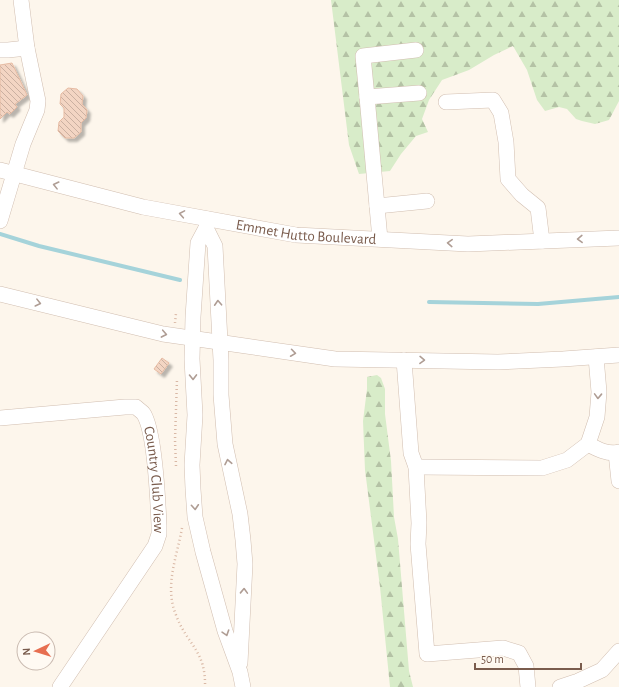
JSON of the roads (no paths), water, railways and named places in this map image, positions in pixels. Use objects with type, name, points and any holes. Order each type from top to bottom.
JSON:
[{"type":"street","points":[[1,216],[7,172],[23,144],[37,110],[38,101],[27,48],[21,0]]},
{"type":"street","points":[[0,50],[27,48]]},
{"type":"street","points":[[380,239],[363,56],[416,50]]},
{"type":"street","points":[[367,97],[419,92]]},
{"type":"street","points":[[446,102],[493,100],[501,113],[506,142],[508,180],[522,195],[538,208],[542,241]]},
{"type":"street","name":"Emmet Hutto Boulevard","points":[[7,172],[207,223],[296,235],[468,244],[619,238]]},
{"type":"street","points":[[377,206],[427,201]]},
{"type":"street","points":[[207,223],[198,244],[193,338],[195,415],[192,465],[195,517],[203,552],[240,672],[243,687]]},
{"type":"street","points":[[207,223],[215,246],[222,410],[225,444],[240,514],[243,540],[244,572],[240,672]]},
{"type":"street","points":[[0,294],[163,334],[335,358],[498,362],[619,355]]},
{"type":"street","points":[[416,468],[542,468],[567,460],[588,444],[597,417],[599,392],[596,357]]},
{"type":"street","points":[[404,360],[412,453],[416,468],[419,523],[418,544],[427,654],[503,648],[519,652],[526,666],[528,687]]},
{"type":"street","name":"Country Club View","points":[[0,418],[125,406],[136,407],[143,414],[148,424],[153,454],[160,525],[155,546],[60,687]]},
{"type":"street","points":[[588,444],[603,452],[618,453],[619,481]]},
{"type":"street","points":[[560,687],[602,670],[619,651]]},
{"type":"waterway","points":[[0,234],[39,246],[180,280]]},
{"type":"waterway","points":[[429,302],[538,304],[619,297]]}]
